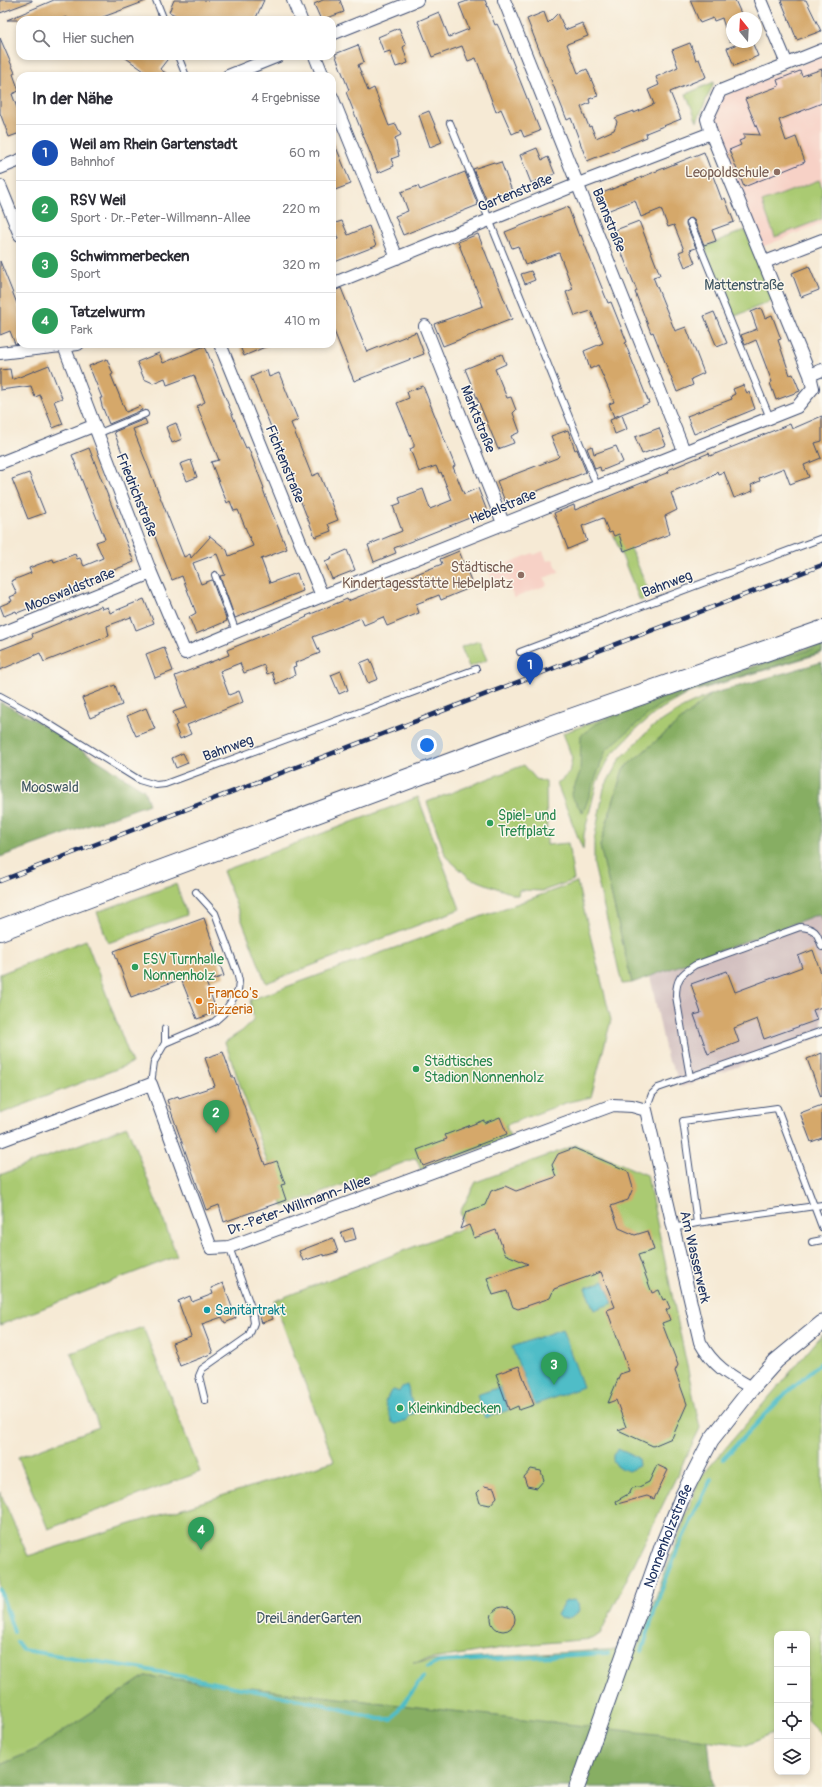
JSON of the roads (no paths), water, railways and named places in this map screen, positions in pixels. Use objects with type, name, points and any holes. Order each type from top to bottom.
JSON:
[{"type":"main road","points":[[0,930],[551,726],[822,631]]},
{"type":"street","points":[[293,0],[299,16]]},
{"type":"street","points":[[336,32],[417,0]]},
{"type":"street","name":"Bannstraße","points":[[504,0],[684,451]]},
{"type":"street","points":[[760,0],[787,64]]},
{"type":"street","points":[[822,50],[720,91],[707,119],[711,133],[810,375],[822,370]]},
{"type":"street","points":[[238,72],[268,60]]},
{"type":"street","points":[[318,60],[322,72]]},
{"type":"street","points":[[336,107],[397,258]]},
{"type":"street","name":"Gartenstraße","points":[[336,282],[578,184],[711,133]]},
{"type":"street","points":[[0,168],[16,162]]},
{"type":"street","points":[[0,186],[16,225]]},
{"type":"street","points":[[765,262],[822,240]]},
{"type":"street","name":"Marktstraße","points":[[425,326],[503,523]]},
{"type":"street","points":[[0,353],[46,348]]},
{"type":"street","name":"Friedrichstraße","points":[[65,348],[151,573],[185,653]]},
{"type":"street","name":"Fichtenstraße","points":[[222,348],[322,596]]},
{"type":"street","name":"Hebelstraße","points":[[185,653],[503,523],[797,407],[813,388],[810,375]]},
{"type":"street","points":[[0,463],[95,430]]},
{"type":"street","name":"Mooswaldstraße","points":[[0,634],[151,573]]},
{"type":"street","points":[[0,1141],[151,1084]]},
{"type":"street","name":"Dr.-Peter-Willmann-Allee","points":[[151,1084],[210,1248],[229,1247],[613,1105],[632,1106],[646,1110]]},
{"type":"street","name":"Am Wasserwerk","points":[[646,1110],[672,1228],[700,1342],[707,1355],[724,1372],[752,1388]]},
{"type":"street","name":"Nonnenholzstraße","points":[[577,1787],[654,1569],[683,1495],[711,1440],[752,1388],[776,1361],[822,1323]]},
{"type":"lane","points":[[156,0],[162,16]]},
{"type":"lane","points":[[180,60],[184,72]]},
{"type":"lane","points":[[450,123],[597,486]]},
{"type":"lane","points":[[690,222],[770,418]]},
{"type":"lane","points":[[95,430],[145,414]]},
{"type":"lane","name":"Bahnweg","points":[[520,652],[822,538]]},
{"type":"lane","points":[[215,575],[236,632]]},
{"type":"lane","name":"Bahnweg","points":[[0,696],[33,714],[139,780],[156,785],[165,784],[476,669]]},
{"type":"lane","points":[[165,1043],[214,1022],[223,1014],[238,991],[239,981],[237,972],[215,913],[196,892]]},
{"type":"lane","points":[[690,1077],[676,996],[676,984],[683,972],[695,965],[800,927],[810,927],[817,934],[822,947]]},
{"type":"lane","points":[[151,1084],[154,1062],[165,1043],[165,1029]]},
{"type":"lane","points":[[646,1110],[652,1094],[658,1088],[822,1031]]},
{"type":"lane","points":[[697,1223],[683,1121],[777,1108],[822,1227]]},
{"type":"lane","points":[[672,1228],[822,1205]]},
{"type":"lane","points":[[812,1242],[822,1240]]},
{"type":"lane","points":[[205,1401],[198,1376],[202,1369],[249,1336],[254,1323],[252,1310],[229,1247]]},
{"type":"water","points":[[604,1281],[613,1303],[594,1310],[585,1288]]},
{"type":"water","points":[[562,1329],[583,1387],[534,1405],[512,1347]]},
{"type":"water","name":"Kleinkindbecken","points":[[407,1385],[415,1413],[409,1415],[407,1420],[396,1424],[392,1422],[385,1402],[391,1391],[394,1390],[399,1392],[402,1387]]},
{"type":"water","points":[[500,1387],[509,1410],[485,1418],[477,1395]]},
{"type":"water","points":[[618,1449],[638,1458],[639,1466],[628,1471],[617,1466],[613,1460],[613,1455]]},
{"type":"water","points":[[574,1600],[578,1604],[579,1611],[571,1617],[560,1618],[557,1615],[565,1601]]},
{"type":"waterway","points":[[723,1459],[785,1394],[822,1362]]},
{"type":"waterway","points":[[642,1651],[660,1594],[679,1546],[711,1479]]},
{"type":"waterway","points":[[0,1590],[14,1632]]},
{"type":"waterway","points":[[17,1642],[23,1650],[139,1668],[322,1704],[379,1719],[392,1719],[423,1677]]},
{"type":"waterway","points":[[428,1667],[439,1662],[608,1653]]},
{"type":"railway","points":[[0,881],[822,565]]},
{"type":"place","name":"Leopoldschule","points":[[777,172]]},
{"type":"place","name":"Städtische Kindertagesstätte Hebelplatz","points":[[521,575]]},
{"type":"place","name":"Weil am Rhein Gartenstadt","points":[[530,685]]},
{"type":"place","name":"Spiel- und Treffplatz","points":[[490,823]]},
{"type":"place","name":"ESV Turnhalle Nonnenholz","points":[[135,967]]},
{"type":"place","name":"Franco's Pizzeria","points":[[199,1001]]},
{"type":"place","name":"Städtisches Stadion Nonnenholz","points":[[416,1069]]},
{"type":"place","name":"RSV Weil","points":[[216,1133]]},
{"type":"place","name":"Sanitärtrakt","points":[[207,1310]]},
{"type":"place","name":"Schwimmerbecken","points":[[554,1385]]},
{"type":"place","name":"Kleinkindbecken","points":[[400,1408]]},
{"type":"place","name":"Tatzelwurm","points":[[201,1550]]},
{"type":"park label","name":"Mattenstraße","points":[[744,285]]},
{"type":"park label","name":"Mooswald","points":[[50,787]]},
{"type":"park label","name":"DreiLänderGarten","points":[[309,1618]]}]
